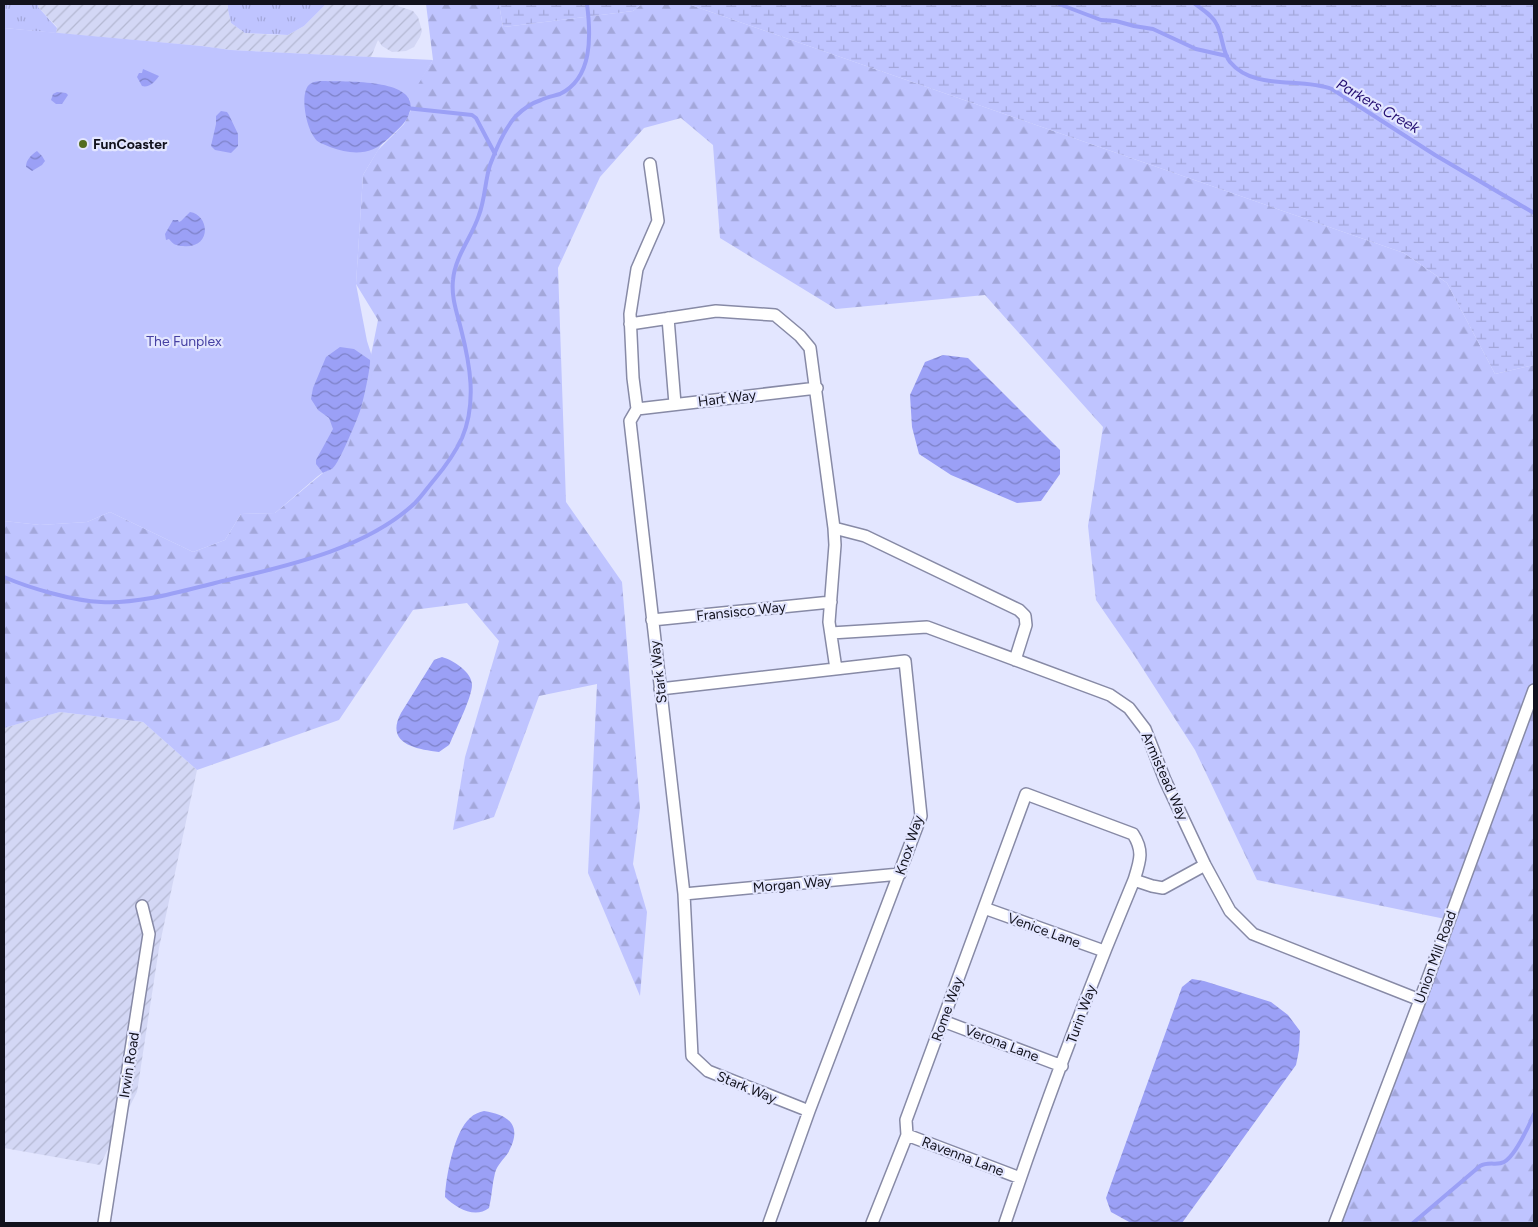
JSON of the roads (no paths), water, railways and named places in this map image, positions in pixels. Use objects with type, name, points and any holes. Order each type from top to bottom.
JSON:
[{"type":"street","name":"Stark Way","points":[[650,164],[658,221],[637,269],[630,314],[633,378],[637,409],[630,421],[684,894],[692,1056],[708,1071],[809,1111]]},
{"type":"street","points":[[630,324],[716,311],[775,315],[800,336],[810,348],[817,388],[834,528],[835,545],[829,622],[836,669]]},
{"type":"street","points":[[668,318],[674,404]]},
{"type":"street","name":"Hart Way","points":[[637,409],[817,388]]},
{"type":"street","points":[[834,528],[865,536],[1019,610],[1025,616],[1026,625],[1015,660]]},
{"type":"street","name":"Fransisco Way","points":[[652,620],[830,602]]},
{"type":"street","name":"Armistead Way","points":[[830,633],[927,627],[1110,695],[1129,708],[1145,729],[1165,780],[1205,865],[1230,911],[1253,934],[1420,1000]]},
{"type":"street","name":"Knox Way","points":[[660,689],[905,661],[921,816],[809,1111],[770,1223]]},
{"type":"street","name":"Union Mill Road","points":[[1335,1223],[1420,1000],[1534,690]]},
{"type":"street","name":"Turin Way","points":[[1005,1223],[1104,951],[1134,880],[1141,858],[1139,843],[1133,834],[1026,794]]},
{"type":"street","name":"Rome Way","points":[[872,1223],[907,1135],[906,1120],[1026,794]]},
{"type":"street","points":[[1134,880],[1163,888],[1205,865]]},
{"type":"street","name":"Morgan Way","points":[[684,894],[900,874]]},
{"type":"street","name":"Irwin Road","points":[[104,1223],[149,934],[142,906]]},
{"type":"street","name":"Venice Lane","points":[[984,908],[1104,951]]},
{"type":"street","name":"Verona Lane","points":[[942,1021],[1062,1066]]},
{"type":"street","name":"Ravenna Lane","points":[[907,1135],[1020,1178]]},
{"type":"water","points":[[143,69],[159,76],[147,86],[142,86],[137,77],[139,73],[142,73]]},
{"type":"water","points":[[324,81],[362,82],[392,87],[403,93],[410,100],[409,115],[404,123],[382,144],[368,151],[346,152],[330,147],[315,139],[308,126],[304,102],[307,88],[310,84]]},
{"type":"water","points":[[57,92],[68,95],[62,104],[56,104],[51,100],[53,94]]},
{"type":"water","points":[[221,111],[227,112],[238,134],[238,146],[231,153],[215,150],[211,146],[216,116]]},
{"type":"water","points":[[37,151],[45,161],[32,171],[26,167],[26,164],[29,158]]},
{"type":"water","points":[[190,212],[197,214],[204,225],[205,231],[199,242],[192,246],[181,246],[169,239],[166,240],[165,234],[173,220],[178,220],[179,222]]},
{"type":"water","points":[[340,347],[354,349],[370,360],[369,369],[361,407],[348,441],[336,464],[332,469],[323,473],[316,464],[316,460],[333,429],[329,418],[318,410],[311,399],[313,388],[326,357]]},
{"type":"water","points":[[943,355],[968,358],[1060,450],[1060,474],[1041,501],[1017,503],[951,475],[919,454],[912,427],[910,395],[925,362]]},
{"type":"water","points":[[442,657],[465,671],[472,685],[467,705],[451,741],[449,745],[439,752],[420,749],[405,743],[399,738],[397,723],[401,713],[434,660]]},
{"type":"water","points":[[1192,979],[1271,1002],[1288,1015],[1300,1031],[1296,1065],[1182,1223],[1131,1223],[1111,1212],[1106,1198],[1182,987]]},
{"type":"water","points":[[484,1111],[501,1115],[507,1119],[514,1129],[514,1136],[508,1153],[496,1170],[489,1208],[484,1211],[472,1212],[460,1208],[445,1197],[446,1188],[449,1166],[459,1133],[472,1117]]},
{"type":"waterway","points":[[4,577],[65,597],[90,601],[115,602],[144,599],[267,570],[321,555],[372,534],[394,520],[415,503],[449,460],[467,425],[471,383],[464,342],[456,311],[453,280],[460,255],[481,209],[490,165],[504,133],[516,116],[534,103],[560,94],[571,87],[579,78],[584,67],[589,42],[587,4]]},
{"type":"waterway","name":"Parkers Creek","points":[[1059,4],[1101,20],[1116,21],[1153,29],[1196,49],[1227,56]]},
{"type":"waterway","name":"Parkers Creek","points":[[1195,4],[1213,19],[1219,30],[1227,58],[1240,71],[1264,80],[1306,84],[1332,89],[1435,155],[1534,213]]},
{"type":"waterway","points":[[406,108],[472,115],[476,118],[495,154]]},
{"type":"waterway","name":"Parkers Creek","points":[[1413,1223],[1480,1166],[1501,1163],[1509,1159],[1522,1140],[1534,1114]]},
{"type":"place","name":"FunCoaster","points":[[83,144]]},
{"type":"park label","name":"The Funplex","points":[[184,341]]}]
